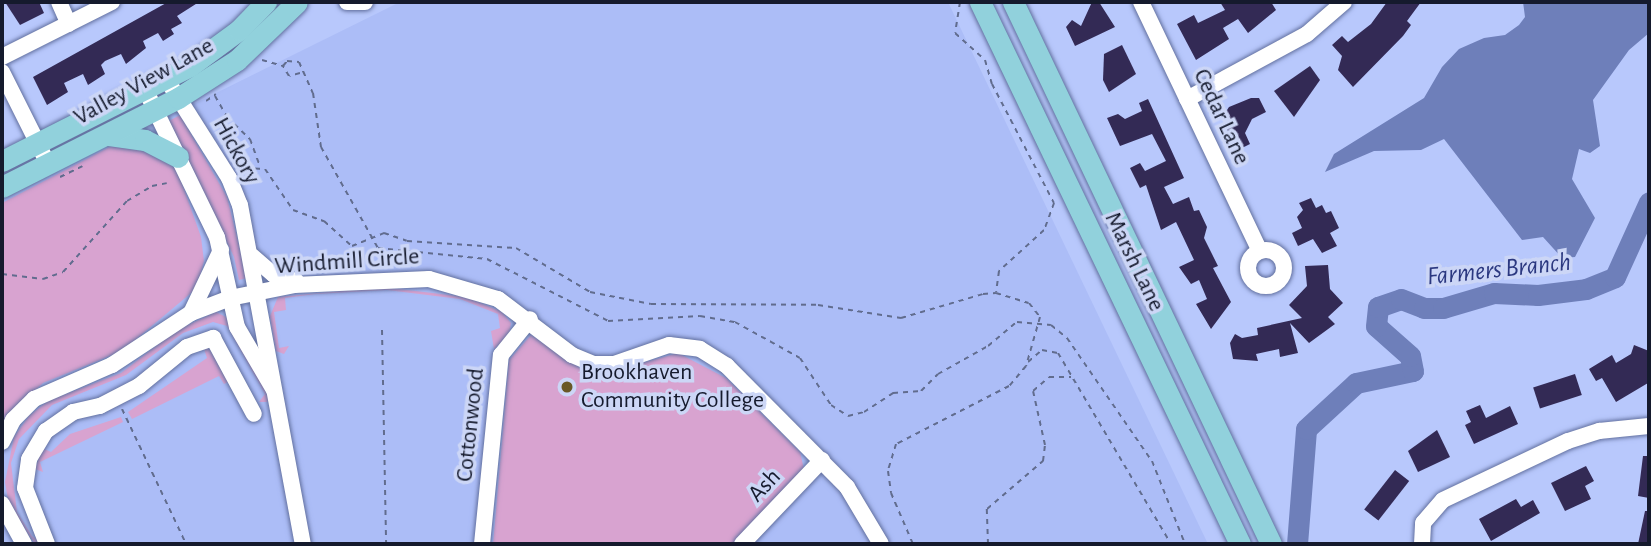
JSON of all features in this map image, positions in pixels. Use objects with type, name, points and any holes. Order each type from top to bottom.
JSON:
[{"type":"main road","name":"Valley View Lane","points":[[2,161],[167,80],[223,43],[266,2]]},
{"type":"main road","name":"Valley View Lane","points":[[2,187],[178,98],[237,60],[297,2]]},
{"type":"main road","name":"Marsh Lane","points":[[980,2],[1240,544]]},
{"type":"main road","name":"Marsh Lane","points":[[1013,2],[1271,544]]},
{"type":"main road","points":[[107,135],[145,140],[178,157]]},
{"type":"street","points":[[59,2],[69,24]]},
{"type":"street","points":[[2,57],[112,2]]},
{"type":"street","points":[[348,2],[365,2]]},
{"type":"street","name":"Cedar Lane","points":[[1141,2],[1260,251]]},
{"type":"street","points":[[1187,99],[1307,34],[1345,2]]},
{"type":"street","points":[[2,72],[48,164]]},
{"type":"street","name":"Hickory","points":[[167,80],[229,178],[252,256],[303,544]]},
{"type":"street","name":"Hickory","points":[[146,91],[220,250],[237,327],[277,395]]},
{"type":"street","points":[[191,313],[220,250]]},
{"type":"street","points":[[252,256],[274,275],[305,284]]},
{"type":"street","name":"Windmill Circle","points":[[2,442],[13,420],[34,399],[112,365],[191,313],[230,298],[259,290],[305,284],[429,279],[466,286],[530,320],[572,355],[593,364],[614,364],[669,345],[700,349],[727,366],[822,460],[864,510],[881,544]]},
{"type":"street","name":"Cottonwood","points":[[482,544],[501,355],[530,320]]},
{"type":"street","points":[[47,544],[25,488],[29,459],[46,431],[73,412],[139,386],[187,347],[213,338],[254,414]]},
{"type":"street","points":[[1422,544],[1423,523],[1443,500],[1569,441],[1599,431],[1649,426]]},
{"type":"street","name":"Ash","points":[[742,544],[822,460]]},
{"type":"street","points":[[4,515],[24,544]]},
{"type":"path","points":[[960,2],[955,33],[985,60],[992,84],[1054,203],[1044,230],[999,271],[996,293]]},
{"type":"path","points":[[259,57],[283,66],[289,76],[300,74]]},
{"type":"path","points":[[283,66],[287,61],[299,62],[300,74],[313,93],[326,158],[371,239],[387,252],[487,259],[608,321],[700,316],[735,322],[800,358],[831,405],[848,416],[864,412],[893,393],[921,391],[938,374],[988,346],[1017,322],[1039,321],[1067,338],[1152,461],[1185,544]]},
{"type":"path","points":[[215,95],[227,117],[250,139],[260,166],[293,210],[324,221],[352,246],[393,233],[407,241],[516,248],[590,292],[651,304],[818,305],[901,318],[996,293],[1035,307],[1039,321],[1026,366]]},
{"type":"path","points":[[245,168],[260,166]]},
{"type":"path","points":[[2,274],[43,279],[63,272],[127,201],[152,186],[167,183]]},
{"type":"path","points":[[382,330],[386,544]]},
{"type":"path","points":[[1033,343],[1042,350],[1058,353],[1171,544]]},
{"type":"path","points":[[913,544],[891,494],[888,471],[896,444],[983,403],[1009,386],[1042,350]]},
{"type":"path","points":[[988,544],[986,509],[1042,461],[1045,444],[1033,391],[1049,377],[1072,377]]},
{"type":"path","points":[[116,397],[186,544]]},
{"type":"shaded area","name":"Brookhaven Community College","points":[[400,2],[948,2],[1208,544],[2,544],[2,199]]},
{"type":"shaded area","points":[[1523,2],[1649,2],[1649,33],[1629,50],[1593,100],[1600,146],[1590,153],[1579,149],[1572,179],[1595,218],[1575,257],[1562,258],[1543,237],[1522,240],[1444,139],[1421,150],[1374,151],[1325,172],[1334,154],[1424,98],[1442,67],[1459,49],[1484,38],[1505,35],[1519,25],[1525,17]]},
{"type":"shaded area","points":[[180,115],[227,197],[247,278],[239,280],[234,257],[169,121]]},
{"type":"shaded area","points":[[151,143],[178,172],[201,237],[204,261],[197,288],[122,351],[43,383],[7,417],[2,429],[2,203],[115,144]]},
{"type":"shaded area","points":[[382,287],[466,297],[502,312],[511,323],[509,335],[494,349],[491,331],[500,328],[498,314],[460,299],[387,290],[315,294],[285,298],[286,310],[274,312],[279,348],[289,346],[284,354],[276,351],[270,316],[278,297]]},
{"type":"shaded area","points":[[216,312],[226,317],[269,398],[267,402],[259,402],[265,394],[227,326],[213,322],[183,333],[126,375],[52,405],[19,439],[11,463],[17,512],[32,536],[44,544],[35,544],[9,506],[5,482],[14,437],[29,416],[48,401],[121,373],[177,330]]},
{"type":"shaded area","points":[[531,335],[580,368],[610,372],[678,353],[726,378],[800,452],[804,469],[732,544],[493,544],[509,360]]},
{"type":"shaded area","points":[[209,348],[228,382],[224,384],[219,376],[132,419],[128,412],[207,358],[204,349]]},
{"type":"shaded area","points":[[121,417],[123,422],[40,462],[43,472],[35,469],[42,448],[51,452],[70,434]]},
{"type":"building","points":[[5,2],[39,2],[44,13],[20,25]]},
{"type":"building","points":[[168,2],[199,2],[177,16],[182,23],[171,29],[174,34],[163,41],[158,33],[143,41],[146,48],[126,64],[121,54],[105,61],[101,65],[105,74],[88,85],[83,74],[64,83],[68,92],[47,105],[33,77]]},
{"type":"building","points":[[1092,2],[1099,2],[1115,27],[1075,46],[1066,27],[1072,20],[1081,26]]},
{"type":"building","points":[[1220,2],[1271,2],[1276,10],[1248,33],[1238,19],[1223,28],[1229,39],[1196,60],[1177,24],[1194,15],[1198,23],[1225,10]]},
{"type":"building","points":[[1387,2],[1421,2],[1407,21],[1411,25],[1403,36],[1353,87],[1338,70],[1342,56],[1332,45],[1342,36],[1348,42],[1371,24]]},
{"type":"building","points":[[1122,45],[1136,74],[1109,92],[1103,80],[1104,54]]},
{"type":"building","points":[[1310,66],[1320,80],[1294,117],[1274,91]]},
{"type":"building","points":[[1251,98],[1259,98],[1266,112],[1252,119],[1245,133],[1250,144],[1234,152],[1223,116],[1229,107]]},
{"type":"building","points":[[1148,99],[1184,178],[1164,187],[1173,204],[1189,197],[1194,211],[1199,210],[1207,227],[1204,238],[1218,266],[1213,268],[1231,302],[1211,329],[1196,304],[1207,299],[1199,280],[1191,284],[1179,267],[1194,260],[1176,222],[1161,230],[1146,185],[1140,188],[1130,168],[1140,163],[1145,171],[1166,161],[1152,134],[1120,146],[1107,118],[1118,114],[1125,119],[1142,111],[1139,103]]},
{"type":"building","points":[[1311,198],[1316,208],[1322,205],[1326,213],[1331,211],[1339,228],[1330,233],[1337,246],[1322,253],[1313,239],[1298,246],[1292,233],[1302,228],[1297,217],[1303,210],[1299,203]]},
{"type":"building","points":[[1328,265],[1330,289],[1343,303],[1328,317],[1335,324],[1309,343],[1290,323],[1298,353],[1280,357],[1279,349],[1256,354],[1258,361],[1233,359],[1230,343],[1235,334],[1242,338],[1258,335],[1257,328],[1302,318],[1289,305],[1307,286],[1305,266]]},
{"type":"building","points":[[1634,345],[1649,351],[1648,383],[1616,402],[1602,378],[1596,381],[1589,369],[1612,355],[1616,363],[1631,354]]},
{"type":"building","points":[[1575,374],[1582,395],[1540,409],[1533,388]]},
{"type":"building","points":[[1480,405],[1486,418],[1510,406],[1518,424],[1474,444],[1465,425],[1471,422],[1466,411]]},
{"type":"building","points":[[1437,430],[1450,457],[1418,472],[1408,451]]},
{"type":"building","points":[[1643,456],[1649,456],[1649,498],[1638,496]]},
{"type":"building","points":[[1586,466],[1594,481],[1585,486],[1591,499],[1565,511],[1551,483]]},
{"type":"building","points":[[1395,470],[1409,481],[1378,520],[1364,509]]},
{"type":"building","points":[[1516,499],[1521,507],[1533,500],[1540,513],[1491,541],[1479,519]]},
{"type":"building","points":[[1645,511],[1649,511],[1649,544],[1638,544]]},
{"type":"waterway","name":"Farmers Branch","points":[[1297,544],[1306,429],[1356,383],[1413,371],[1410,356],[1376,326],[1378,307],[1401,299],[1424,308],[1443,308],[1494,293],[1538,295],[1586,289],[1615,277],[1649,202]]},
{"type":"place","name":"Brookhaven Community College","points":[[567,387]]}]
